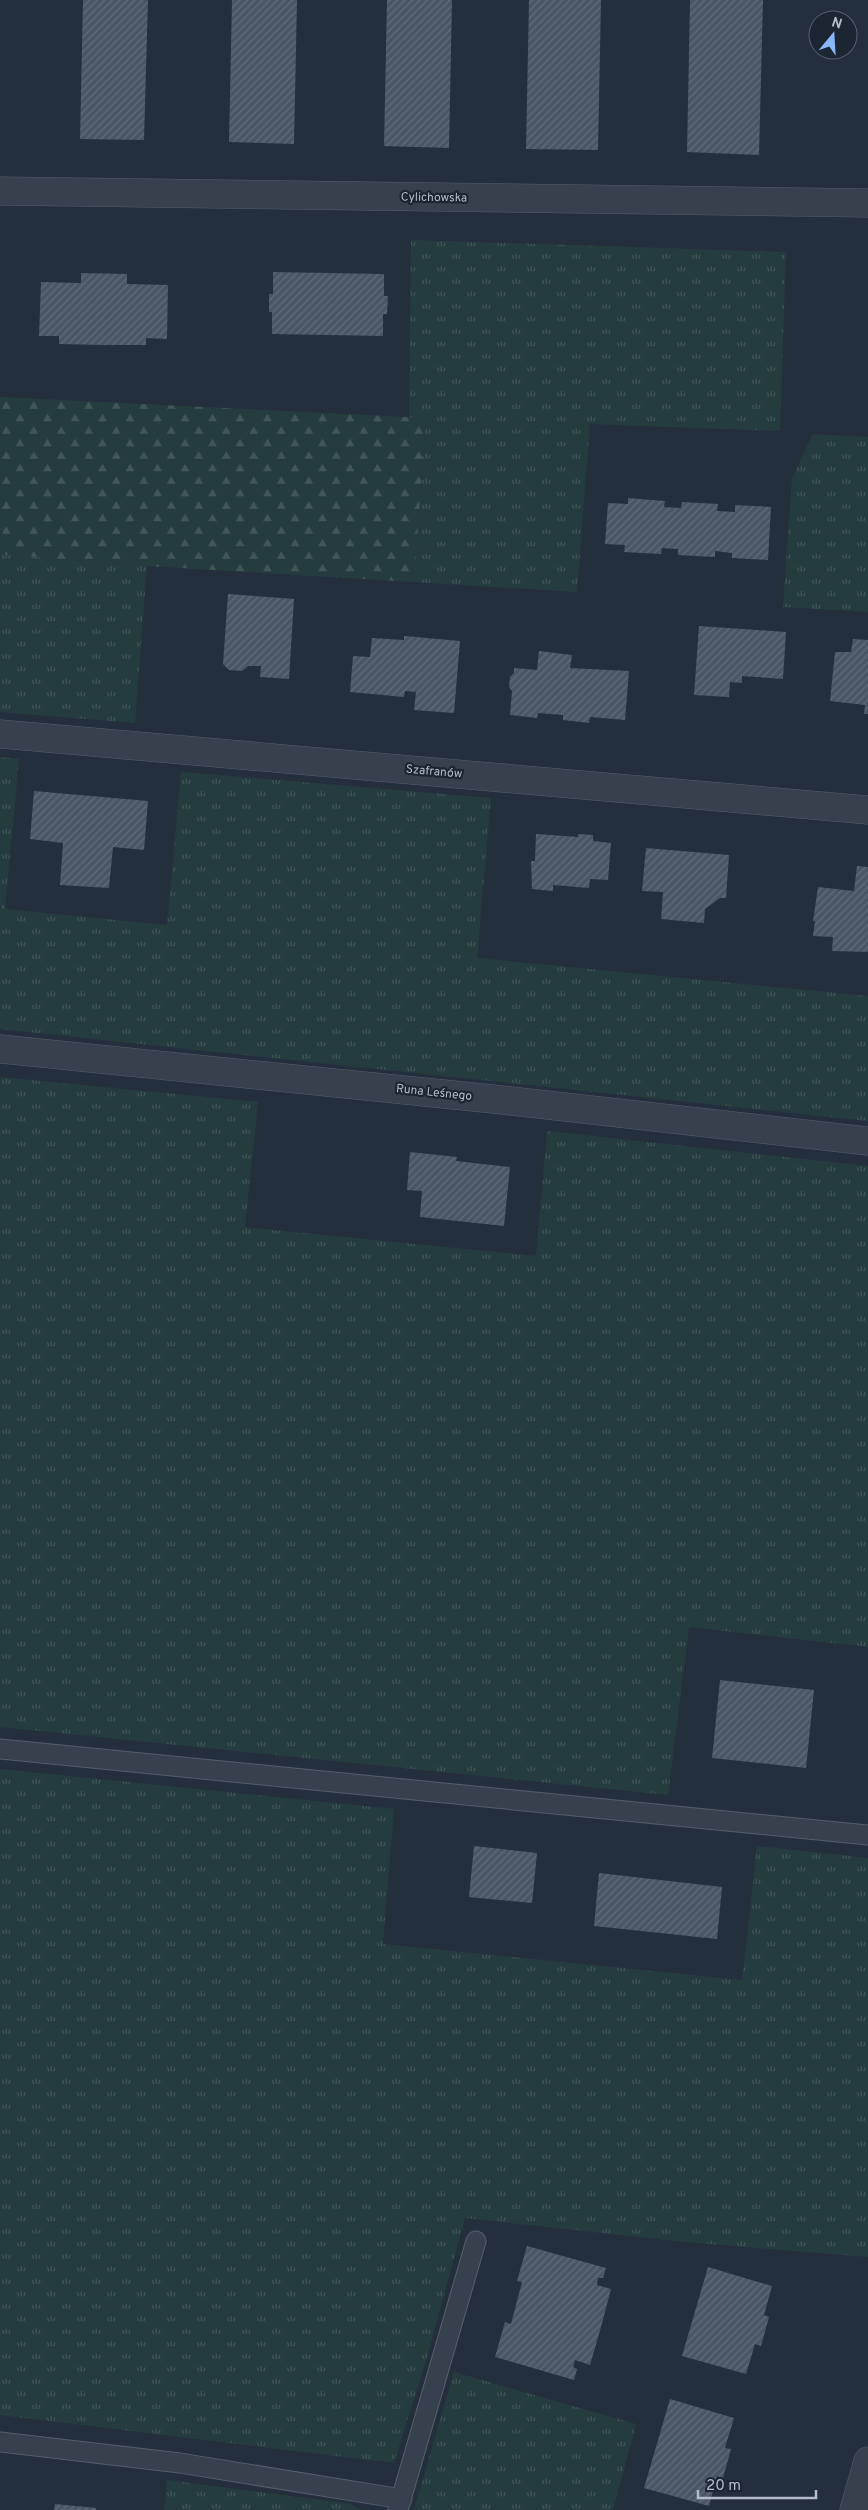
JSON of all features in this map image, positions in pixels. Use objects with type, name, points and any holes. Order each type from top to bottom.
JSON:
[{"type":"street","name":"Cylichowska","points":[[0,191],[868,203]]},
{"type":"street","name":"Szafranów","points":[[0,734],[868,810]]},
{"type":"street","name":"Runa Leśnego","points":[[0,1049],[503,1100],[868,1141]]},
{"type":"street","points":[[854,2510],[868,2461]]},
{"type":"lane","points":[[0,1749],[868,1835]]},
{"type":"lane","points":[[0,2442],[180,2463],[400,2504],[476,2241]]},
{"type":"green space","points":[[411,240],[786,252],[780,431],[590,424],[577,592],[414,582],[426,418],[409,418]]},
{"type":"green space","points":[[0,397],[426,418],[414,582],[147,566],[0,554]]},
{"type":"green space","points":[[813,434],[868,437],[868,612],[783,607],[792,478]]},
{"type":"green space","points":[[0,554],[147,566],[135,723],[0,712]]},
{"type":"green space","points":[[0,757],[19,759],[5,909],[167,925],[181,772],[491,798],[477,958],[868,996],[868,1121],[0,1029]]},
{"type":"green space","points":[[0,1077],[258,1102],[245,1227],[536,1256],[547,1131],[868,1166],[868,1647],[689,1627],[668,1795],[0,1727]]},
{"type":"green space","points":[[0,1769],[394,1809],[383,1944],[742,1980],[757,1846],[868,1858],[868,2257],[686,2242],[465,2218],[425,2364],[394,2463],[0,2415]]},
{"type":"green space","points":[[454,2372],[636,2424],[613,2510],[414,2510]]},
{"type":"green space","points":[[167,2480],[351,2504],[360,2510],[164,2510]]},
{"type":"building","points":[[83,0],[148,0],[144,140],[80,139]]},
{"type":"building","points":[[232,0],[297,0],[294,144],[229,142]]},
{"type":"building","points":[[387,0],[452,0],[449,148],[384,146]]},
{"type":"building","points":[[529,0],[601,0],[598,150],[526,149]]},
{"type":"building","points":[[690,0],[763,0],[759,155],[687,152]]},
{"type":"building","points":[[273,272],[384,274],[384,296],[388,296],[387,314],[383,314],[383,336],[272,334],[272,312],[269,312],[269,294],[273,294]]},
{"type":"building","points":[[81,273],[127,274],[127,284],[168,285],[167,339],[146,338],[146,345],[59,344],[59,336],[39,336],[41,282],[81,283]]},
{"type":"building","points":[[628,498],[665,501],[664,507],[681,508],[682,502],[718,504],[717,511],[735,512],[735,505],[771,507],[768,560],[732,558],[732,553],[715,551],[715,557],[678,555],[678,549],[662,548],[661,554],[624,552],[625,545],[605,544],[608,503],[628,504]]},
{"type":"building","points":[[228,594],[294,599],[289,679],[260,677],[261,666],[248,666],[242,671],[229,670],[223,664]]},
{"type":"building","points":[[699,626],[786,632],[783,679],[742,676],[742,683],[730,682],[729,697],[694,695]]},
{"type":"building","points":[[404,636],[460,641],[454,713],[414,710],[416,692],[405,691],[404,697],[350,692],[353,656],[370,657],[372,638],[404,640]]},
{"type":"building","points":[[853,639],[868,640],[868,714],[864,714],[865,705],[830,701],[835,652],[851,652]]},
{"type":"building","points":[[539,651],[572,655],[570,668],[629,671],[625,720],[590,717],[589,723],[563,720],[563,715],[538,713],[537,718],[510,715],[512,691],[509,687],[510,677],[514,673],[514,668],[537,670]]},
{"type":"building","points":[[34,791],[148,801],[144,850],[113,847],[109,888],[60,885],[63,843],[30,839]]},
{"type":"building","points":[[536,834],[578,837],[578,834],[593,835],[593,841],[611,843],[608,880],[590,879],[589,888],[553,885],[553,891],[532,889],[531,861],[535,861]]},
{"type":"building","points":[[646,848],[729,855],[726,898],[720,898],[705,909],[704,923],[661,919],[663,892],[642,891]]},
{"type":"building","points":[[857,866],[868,867],[868,952],[832,951],[833,937],[813,936],[815,921],[813,921],[818,887],[854,891]]},
{"type":"building","points":[[410,1152],[457,1157],[456,1161],[510,1167],[504,1226],[420,1217],[422,1191],[407,1190]]},
{"type":"building","points":[[720,1680],[814,1690],[806,1768],[712,1758]]},
{"type":"building","points":[[474,1846],[537,1853],[532,1903],[469,1897]]},
{"type":"building","points":[[599,1873],[722,1887],[717,1939],[594,1926]]},
{"type":"building","points":[[527,2246],[606,2268],[603,2278],[598,2278],[597,2285],[611,2289],[601,2327],[590,2365],[575,2360],[573,2367],[577,2369],[574,2380],[495,2357],[505,2322],[511,2324],[522,2282],[517,2281]]},
{"type":"building","points":[[708,2267],[772,2286],[764,2315],[769,2317],[761,2346],[755,2344],[746,2374],[682,2356]]},
{"type":"building","points":[[670,2399],[734,2418],[725,2448],[731,2449],[723,2478],[717,2476],[709,2506],[644,2488]]},
{"type":"building","points":[[55,2504],[96,2508],[96,2510],[54,2510]]}]
